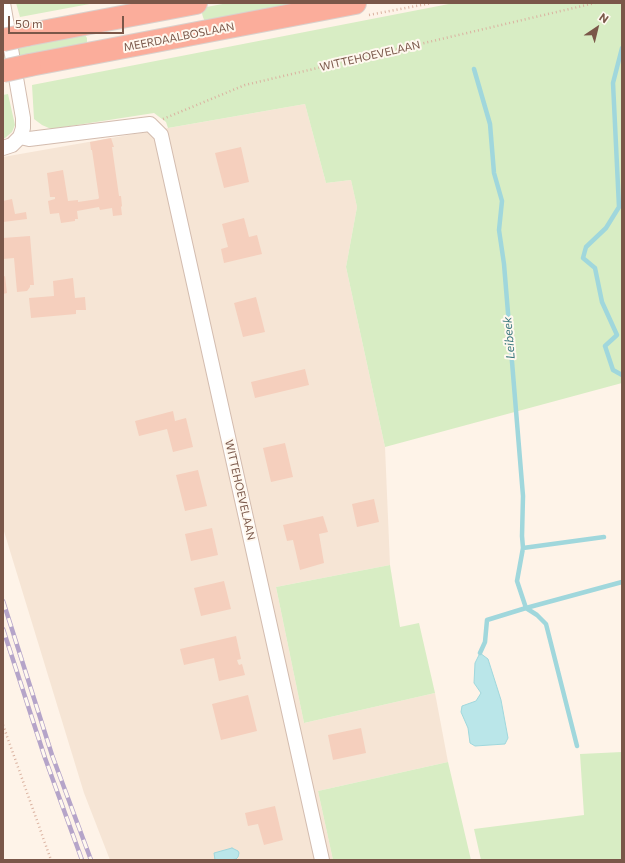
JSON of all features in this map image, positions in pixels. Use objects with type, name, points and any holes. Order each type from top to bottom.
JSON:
[{"type":"highway","points":[[3,40],[196,3]]},
{"type":"highway","name":"MEERDAALBOSLAAN","points":[[3,71],[355,3]]},
{"type":"street","points":[[3,3],[23,118],[23,128],[20,137],[12,145],[3,148]]},
{"type":"street","points":[[20,137],[29,139],[150,124]]},
{"type":"street","name":"WITTEHOEVELAAN","points":[[150,124],[161,135],[322,860]]},
{"type":"path","name":"WITTEHOEVELAAN","points":[[150,124],[245,85],[596,3]]},
{"type":"path","points":[[3,725],[50,860]]},
{"type":"shaded area","points":[[305,104],[326,183],[351,180],[357,207],[346,267],[385,447],[390,565],[276,587],[304,723],[435,693],[448,762],[318,791],[333,860],[110,860],[84,793],[3,528],[3,157]]},
{"type":"green space","points":[[16,3],[95,3],[20,17]]},
{"type":"green space","points":[[228,3],[308,3],[205,22],[201,8]]},
{"type":"green space","points":[[454,3],[622,3],[622,383],[385,447],[346,267],[357,207],[351,180],[326,183],[305,104],[168,128],[166,122],[154,113],[51,129],[34,119],[32,85]]},
{"type":"green space","points":[[85,35],[87,38],[87,46],[3,62],[3,47]]},
{"type":"green space","points":[[8,94],[15,125],[12,132],[3,139],[3,95]]},
{"type":"green space","points":[[390,565],[400,627],[419,623],[435,693],[304,723],[276,587]]},
{"type":"green space","points":[[622,752],[622,860],[481,860],[474,829],[584,815],[580,754]]},
{"type":"green space","points":[[448,762],[471,860],[333,860],[318,791]]},
{"type":"water","points":[[480,653],[488,659],[501,700],[508,738],[505,744],[475,746],[470,743],[468,728],[461,712],[462,706],[476,701],[481,693],[474,683],[475,663]]},
{"type":"water","points":[[232,848],[239,853],[236,859],[215,860],[214,853]]},
{"type":"building","points":[[111,138],[114,147],[112,147],[119,196],[121,196],[122,215],[113,216],[112,208],[100,210],[99,207],[77,211],[78,219],[75,219],[75,221],[61,223],[59,213],[50,214],[48,201],[55,199],[55,197],[50,197],[47,173],[63,170],[68,201],[78,200],[78,202],[98,199],[90,142]]},
{"type":"building","points":[[241,147],[249,182],[224,188],[215,153]]},
{"type":"building","points":[[12,199],[15,214],[26,212],[27,219],[3,222],[3,201]]},
{"type":"building","points":[[244,218],[249,237],[257,235],[262,254],[224,263],[221,249],[228,247],[222,224]]},
{"type":"building","points":[[30,236],[34,285],[30,285],[27,291],[17,292],[14,258],[3,259],[3,238]]},
{"type":"building","points":[[5,276],[7,293],[3,294],[3,277]]},
{"type":"building","points":[[73,278],[75,298],[85,297],[86,310],[76,310],[76,314],[31,318],[29,298],[54,296],[53,281]]},
{"type":"building","points":[[256,297],[265,332],[243,337],[234,303]]},
{"type":"building","points":[[305,369],[309,385],[255,398],[251,382]]},
{"type":"building","points":[[173,411],[175,421],[186,418],[193,447],[173,452],[167,429],[139,436],[135,421]]},
{"type":"building","points":[[285,443],[293,477],[271,482],[263,448]]},
{"type":"building","points":[[198,470],[207,506],[185,511],[176,475]]},
{"type":"building","points":[[374,499],[379,522],[357,527],[352,504]]},
{"type":"building","points":[[323,516],[328,532],[319,534],[324,563],[300,570],[293,540],[287,541],[283,525]]},
{"type":"building","points":[[212,528],[218,555],[191,561],[185,534]]},
{"type":"building","points":[[224,581],[231,609],[201,616],[194,588]]},
{"type":"building","points":[[236,636],[241,659],[237,660],[239,665],[242,664],[245,675],[219,681],[214,658],[184,665],[180,649]]},
{"type":"building","points":[[248,695],[257,731],[221,740],[212,704]]},
{"type":"building","points":[[361,728],[366,753],[333,760],[328,735]]},
{"type":"building","points":[[275,806],[283,840],[264,845],[258,824],[248,826],[245,813]]},
{"type":"waterway","points":[[622,48],[613,83],[619,207],[606,228],[586,247],[583,258],[595,268],[602,302],[617,335],[605,346],[613,370],[622,375]]},
{"type":"waterway","name":"Leibeek","points":[[474,69],[490,124],[494,173],[502,201],[499,230],[504,264],[523,496],[523,548],[517,581],[526,608]]},
{"type":"waterway","points":[[523,548],[604,537]]},
{"type":"waterway","points":[[480,653],[485,642],[487,620],[622,582]]},
{"type":"waterway","points":[[526,608],[537,615],[546,624],[577,746]]},
{"type":"railway","points":[[3,601],[52,755],[91,860]]},
{"type":"railway","points":[[3,629],[45,758],[82,860]]}]
